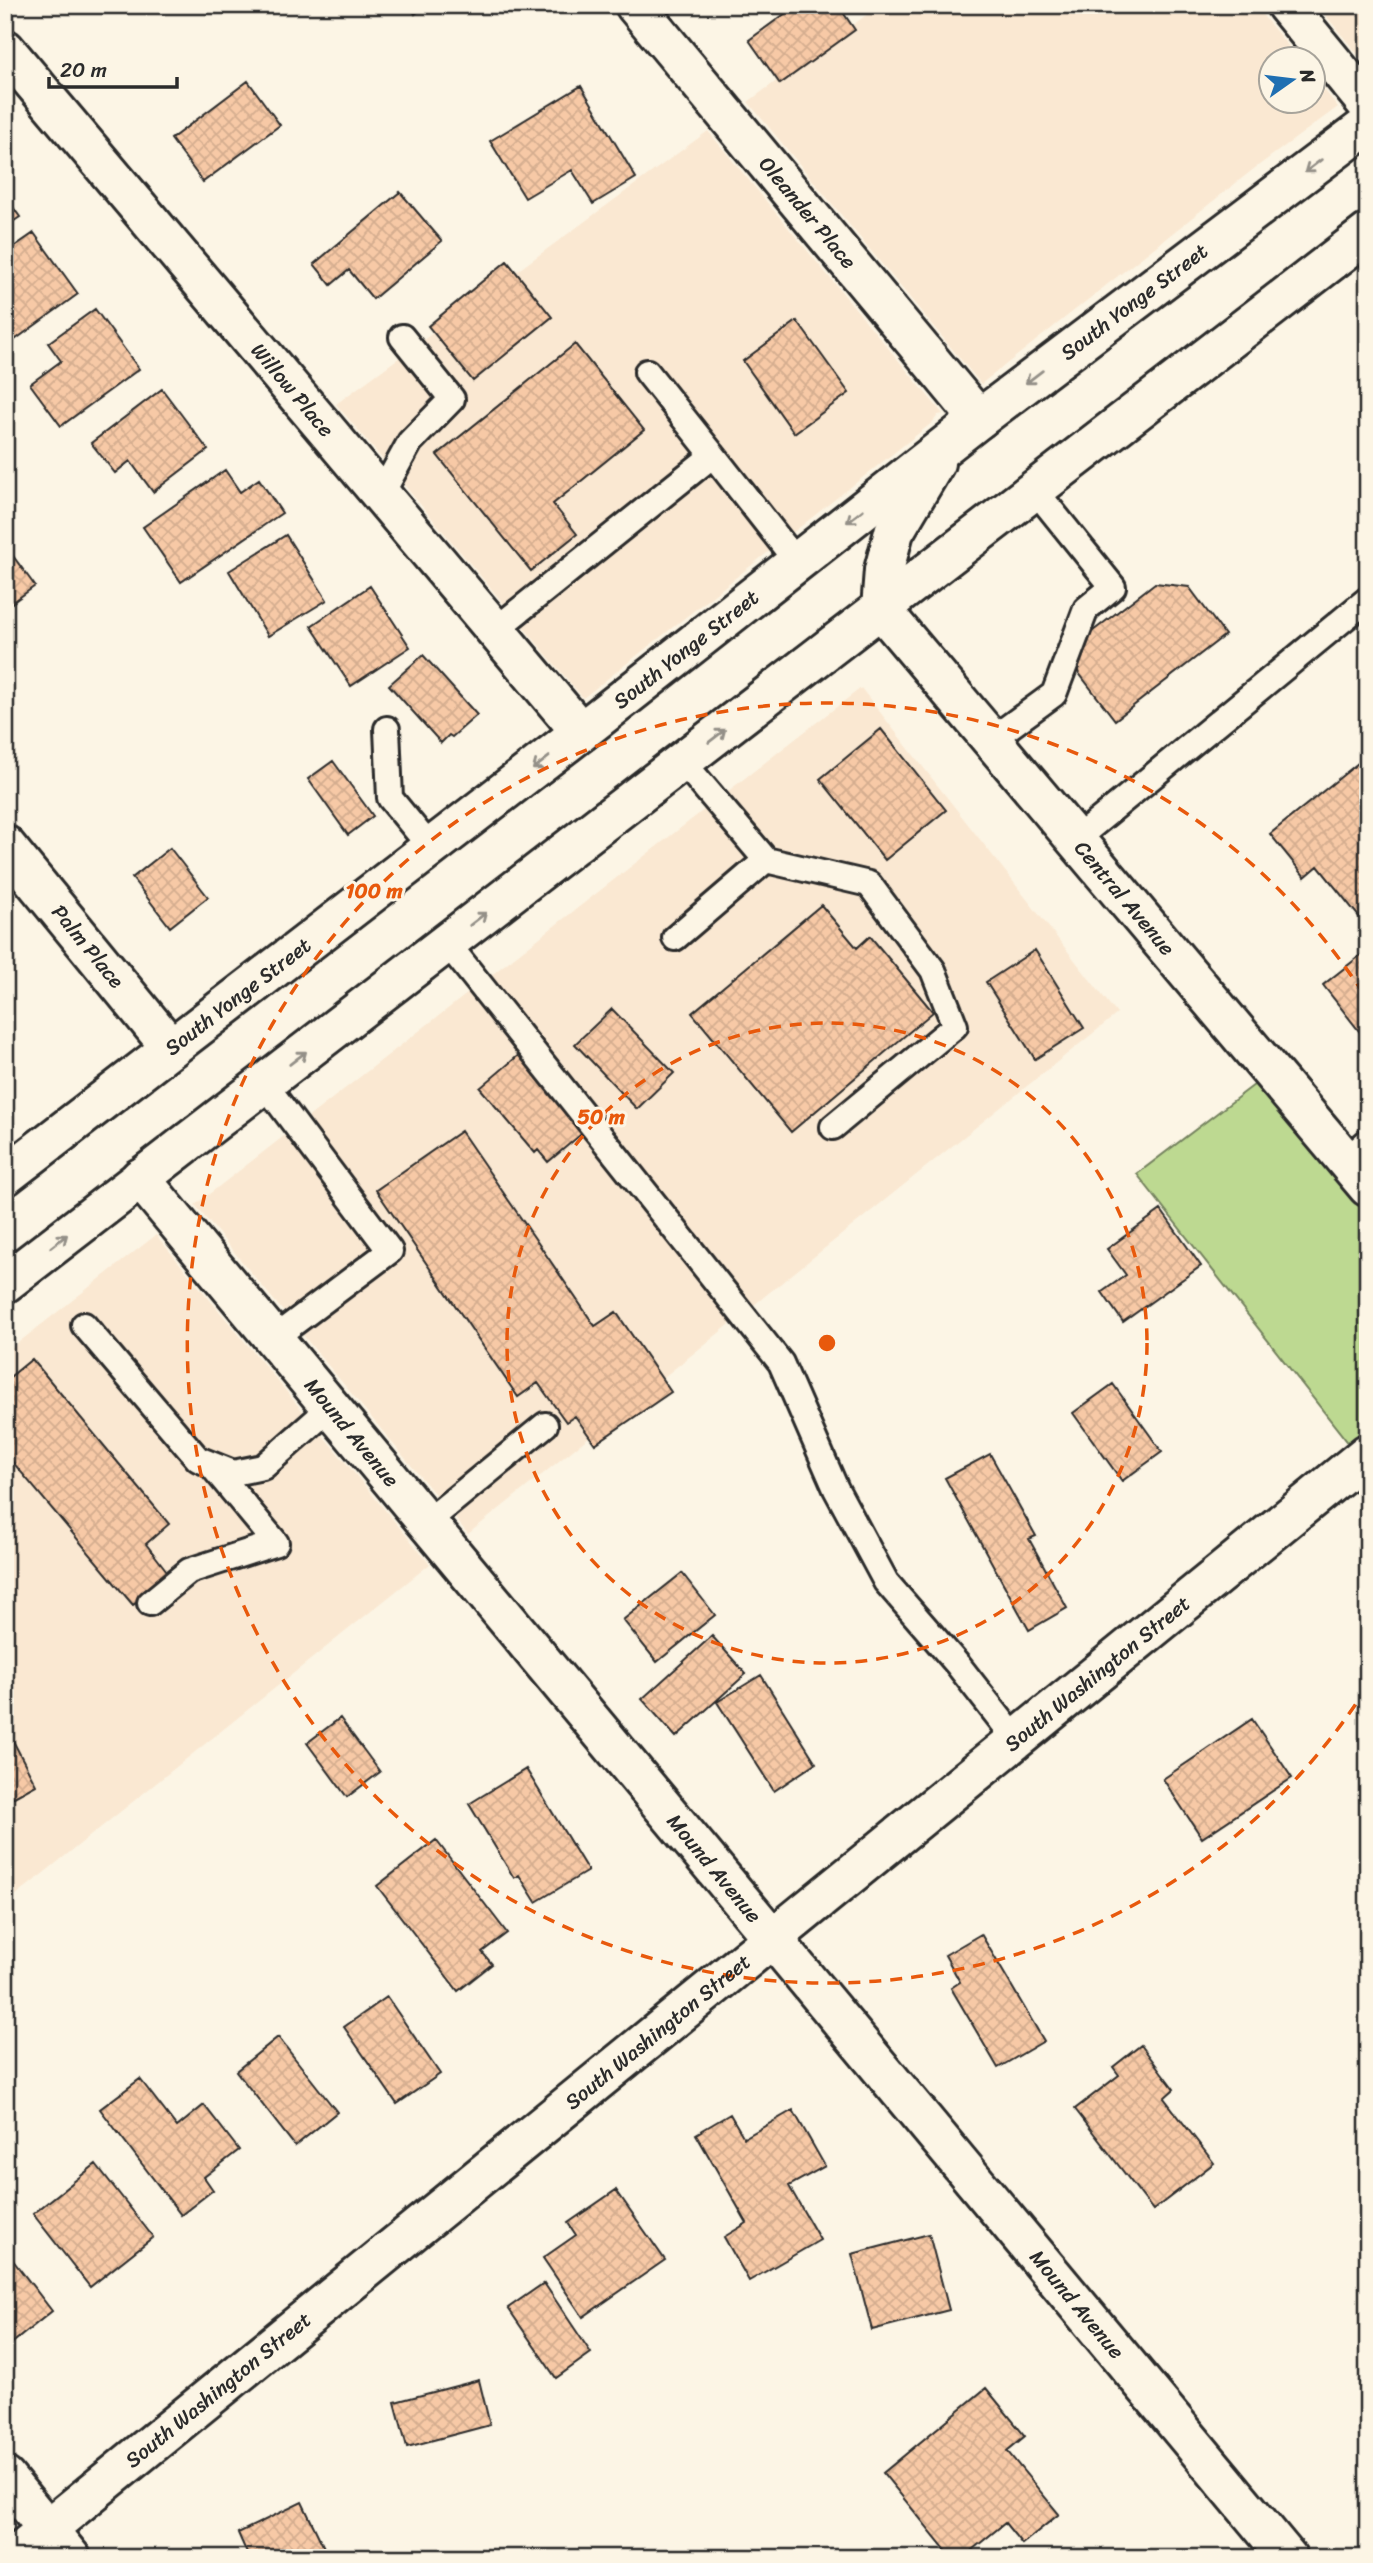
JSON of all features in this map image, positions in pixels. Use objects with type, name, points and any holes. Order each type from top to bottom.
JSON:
[{"type":"street","name":"Oleander Place","points":[[635,5],[979,419]]},
{"type":"street","points":[[1286,5],[1368,105]]},
{"type":"street","name":"Willow Place","points":[[5,49],[581,732]]},
{"type":"street","name":"South Yonge Street","points":[[5,1176],[581,732],[947,443],[1368,124]]},
{"type":"street","points":[[5,1283],[1368,233]]},
{"type":"street","points":[[881,609],[884,569],[894,533],[947,443]]},
{"type":"street","name":"Central Avenue","points":[[881,609],[1075,839],[1360,1163]]},
{"type":"street","name":"Palm Place","points":[[5,845],[171,1048]]},
{"type":"street","name":"Mound Avenue","points":[[140,1178],[1288,2558]]},
{"type":"street","name":"South Washington Street","points":[[12,2558],[1368,1453]]},
{"type":"street","points":[[5,2477],[71,2558]]},
{"type":"lane","points":[[381,495],[410,442],[452,399],[402,337]]},
{"type":"lane","points":[[647,372],[797,562]]},
{"type":"lane","points":[[495,630],[713,455]]},
{"type":"lane","points":[[991,740],[1054,694],[1086,609],[1113,587],[1035,490]]},
{"type":"lane","points":[[1075,839],[1368,599]]},
{"type":"lane","points":[[387,729],[390,798],[431,848]]},
{"type":"lane","points":[[683,762],[766,860],[869,884],[933,970],[955,1026],[833,1128]]},
{"type":"lane","points":[[675,938],[766,860]]},
{"type":"lane","points":[[447,943],[781,1363],[836,1489],[886,1582],[958,1665],[1015,1738]]},
{"type":"lane","points":[[264,1083],[390,1251],[274,1338]]},
{"type":"lane","points":[[84,1325],[198,1460],[233,1473],[263,1467],[331,1407]]},
{"type":"lane","points":[[427,1522],[545,1425]]},
{"type":"lane","points":[[150,1603],[189,1571],[276,1543],[212,1465]]},
{"type":"shaded area","points":[[880,5],[1254,5],[1288,46],[1258,46],[1258,116],[1326,116],[1255,168],[981,384],[748,102]]},
{"type":"shaded area","points":[[1317,5],[1368,5],[1368,67]]},
{"type":"shaded area","points":[[1328,94],[1338,107],[1328,114]]},
{"type":"shaded area","points":[[708,131],[943,414],[938,415],[933,422],[583,698],[336,404]]},
{"type":"shaded area","points":[[861,688],[1117,1014],[468,1534],[195,1205]]},
{"type":"shaded area","points":[[156,1235],[430,1564],[5,1904],[5,1353]]},
{"type":"green space","points":[[1271,1072],[1368,1187],[1368,1453],[1361,1459],[1137,1174]]},
{"type":"building","points":[[409,5],[427,5],[415,14]]},
{"type":"building","points":[[797,5],[838,5],[855,30],[780,84],[749,40]]},
{"type":"building","points":[[248,81],[280,125],[203,182],[171,139]]},
{"type":"building","points":[[581,86],[636,178],[593,204],[572,170],[525,198],[490,141]]},
{"type":"building","points":[[400,192],[442,241],[373,299],[349,270],[331,285],[314,264]]},
{"type":"building","points":[[5,196],[20,217],[5,227]]},
{"type":"building","points":[[34,233],[78,294],[5,347],[5,253]]},
{"type":"building","points":[[507,261],[552,317],[473,381],[428,326]]},
{"type":"building","points":[[95,309],[139,369],[61,426],[30,384],[61,361],[48,343]]},
{"type":"building","points":[[797,321],[849,393],[794,433],[743,361]]},
{"type":"building","points":[[575,344],[644,430],[553,504],[577,534],[531,571],[437,455]]},
{"type":"building","points":[[162,389],[208,450],[153,492],[130,461],[115,473],[91,443]]},
{"type":"building","points":[[225,470],[240,492],[259,479],[282,513],[181,582],[143,527]]},
{"type":"building","points":[[286,535],[327,600],[268,636],[229,571]]},
{"type":"building","points":[[5,545],[35,586],[5,608]]},
{"type":"building","points":[[1155,583],[1189,587],[1225,635],[1115,720],[1078,672],[1084,638]]},
{"type":"building","points":[[370,586],[410,647],[351,686],[311,626]]},
{"type":"building","points":[[423,655],[477,715],[441,743],[389,685]]},
{"type":"building","points":[[881,729],[946,810],[885,860],[820,779]]},
{"type":"building","points":[[1368,755],[1368,928],[1318,866],[1305,877],[1270,834]]},
{"type":"building","points":[[333,761],[373,816],[348,835],[308,779]]},
{"type":"building","points":[[170,848],[208,897],[170,927],[132,878]]},
{"type":"building","points":[[821,905],[857,948],[870,936],[933,1012],[791,1132],[692,1013]]},
{"type":"building","points":[[1035,950],[1084,1028],[1035,1059],[986,982]]},
{"type":"building","points":[[1366,951],[1368,1032],[1363,1036],[1323,985]]},
{"type":"building","points":[[612,1009],[674,1073],[637,1109],[575,1044]]},
{"type":"building","points":[[520,1054],[585,1131],[548,1162],[538,1150],[535,1153],[480,1088]]},
{"type":"building","points":[[461,1131],[595,1326],[616,1312],[671,1392],[595,1444],[575,1416],[566,1422],[538,1383],[518,1397],[376,1190]]},
{"type":"building","points":[[1161,1210],[1201,1266],[1123,1322],[1102,1292],[1126,1275],[1107,1249]]},
{"type":"building","points":[[32,1359],[169,1524],[146,1544],[170,1575],[133,1605],[5,1453],[5,1381]]},
{"type":"building","points":[[1113,1384],[1162,1452],[1122,1481],[1073,1413]]},
{"type":"building","points":[[990,1454],[1036,1536],[1029,1539],[1067,1608],[1029,1630],[945,1478]]},
{"type":"building","points":[[682,1573],[715,1615],[657,1662],[623,1620]]},
{"type":"building","points":[[712,1636],[746,1674],[676,1737],[642,1699]]},
{"type":"building","points":[[761,1675],[816,1763],[774,1791],[717,1702]]},
{"type":"building","points":[[340,1718],[380,1772],[347,1797],[307,1743]]},
{"type":"building","points":[[1252,1719],[1292,1778],[1202,1838],[1163,1779]]},
{"type":"building","points":[[11,1737],[36,1785],[5,1802],[5,1741]]},
{"type":"building","points":[[526,1769],[588,1871],[536,1902],[519,1875],[514,1878],[469,1804]]},
{"type":"building","points":[[436,1840],[507,1933],[482,1952],[492,1964],[458,1991],[377,1886]]},
{"type":"building","points":[[981,1934],[1044,2041],[998,2068],[951,1988],[960,1982],[945,1955]]},
{"type":"building","points":[[387,1997],[440,2074],[397,2104],[344,2027]]},
{"type":"building","points":[[278,2037],[337,2112],[295,2146],[236,2071]]},
{"type":"building","points":[[1141,2045],[1174,2089],[1164,2098],[1214,2163],[1153,2210],[1075,2109],[1119,2075],[1113,2067]]},
{"type":"building","points":[[140,2079],[177,2127],[204,2105],[239,2150],[204,2177],[213,2190],[181,2215],[100,2109]]},
{"type":"building","points":[[793,2110],[825,2166],[789,2186],[820,2240],[749,2281],[724,2237],[747,2223],[696,2134],[730,2114],[744,2138]]},
{"type":"building","points":[[96,2164],[153,2237],[90,2287],[33,2214]]},
{"type":"building","points":[[616,2190],[665,2260],[583,2317],[543,2258],[576,2235],[568,2223]]},
{"type":"building","points":[[929,2234],[949,2310],[872,2330],[852,2254]]},
{"type":"building","points":[[5,2250],[52,2311],[11,2344],[5,2337]]},
{"type":"building","points":[[544,2283],[591,2353],[556,2378],[508,2308]]},
{"type":"building","points":[[479,2380],[490,2425],[407,2447],[395,2402]]},
{"type":"building","points":[[986,2388],[1025,2436],[1007,2451],[1059,2514],[1022,2544],[1005,2523],[962,2558],[952,2558],[883,2473]]},
{"type":"building","points":[[302,2502],[329,2558],[249,2558],[238,2533]]}]
